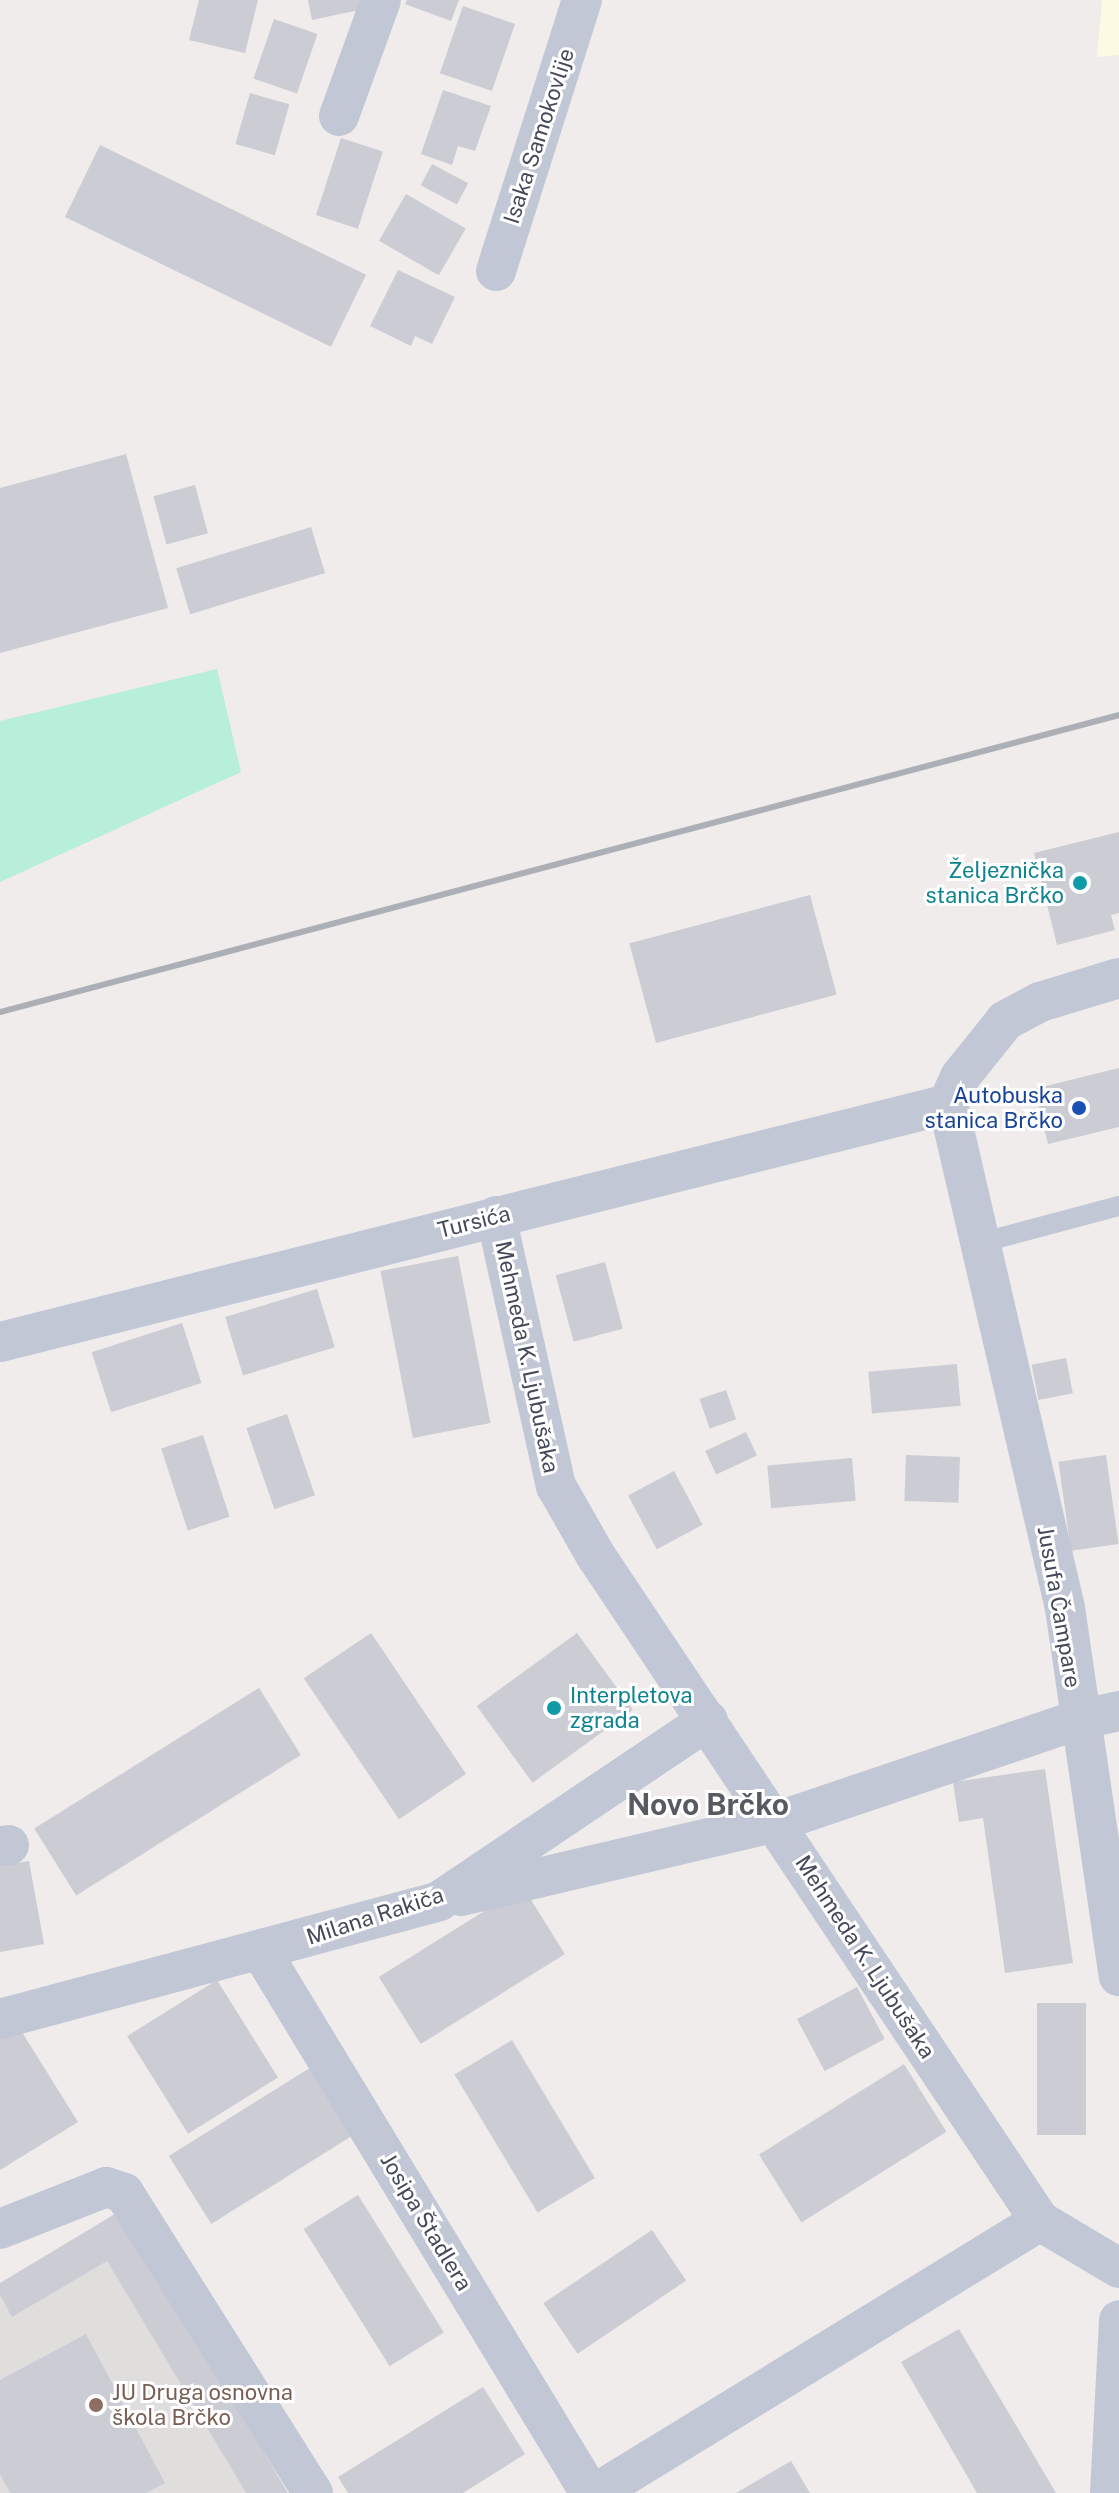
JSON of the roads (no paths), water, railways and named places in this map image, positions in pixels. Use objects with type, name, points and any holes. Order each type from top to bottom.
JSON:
[{"type":"street","points":[[339,116],[381,0]]},
{"type":"street","name":"Isaka Samokovlije","points":[[496,271],[582,0]]},
{"type":"street","points":[[948,1104],[960,1077],[1005,1021],[1040,1002],[1119,978]]},
{"type":"street","name":"Tursića","points":[[0,1342],[948,1104]]},
{"type":"street","name":"Jusufa Čampare","points":[[948,1104],[1065,1608],[1078,1720],[1119,1976]]},
{"type":"street","name":"Mehmeda K. Ljubušaka","points":[[496,1216],[556,1486],[596,1556],[1040,2221],[1119,2268]]},
{"type":"street","points":[[439,1901],[776,1822],[1078,1720],[1119,1711]]},
{"type":"street","name":"Milana Rakiča","points":[[0,2019],[439,1901],[708,1720]]},
{"type":"street","name":"Josipa Štadlera","points":[[261,1951],[590,2493]]},
{"type":"street","points":[[0,2229],[106,2187],[124,2193],[313,2493]]},
{"type":"street","points":[[596,2493],[1040,2221]]},
{"type":"street","points":[[1110,2493],[1119,2320]]},
{"type":"lane","points":[[980,1243],[1119,1206]]},
{"type":"railway","points":[[0,1012],[1119,715]]},
{"type":"place","name":"Željeznička stanica Brčko","points":[[1080,883]]},
{"type":"place","name":"Autobuska stanica Brčko","points":[[1079,1108]]},
{"type":"place","name":"Interpletova zgrada","points":[[554,1708]]},
{"type":"place","name":"JU Druga osnovna škola Brčko","points":[[96,2405]]},
{"type":"district","name":"Novo Brčko","points":[[708,1804]]}]
